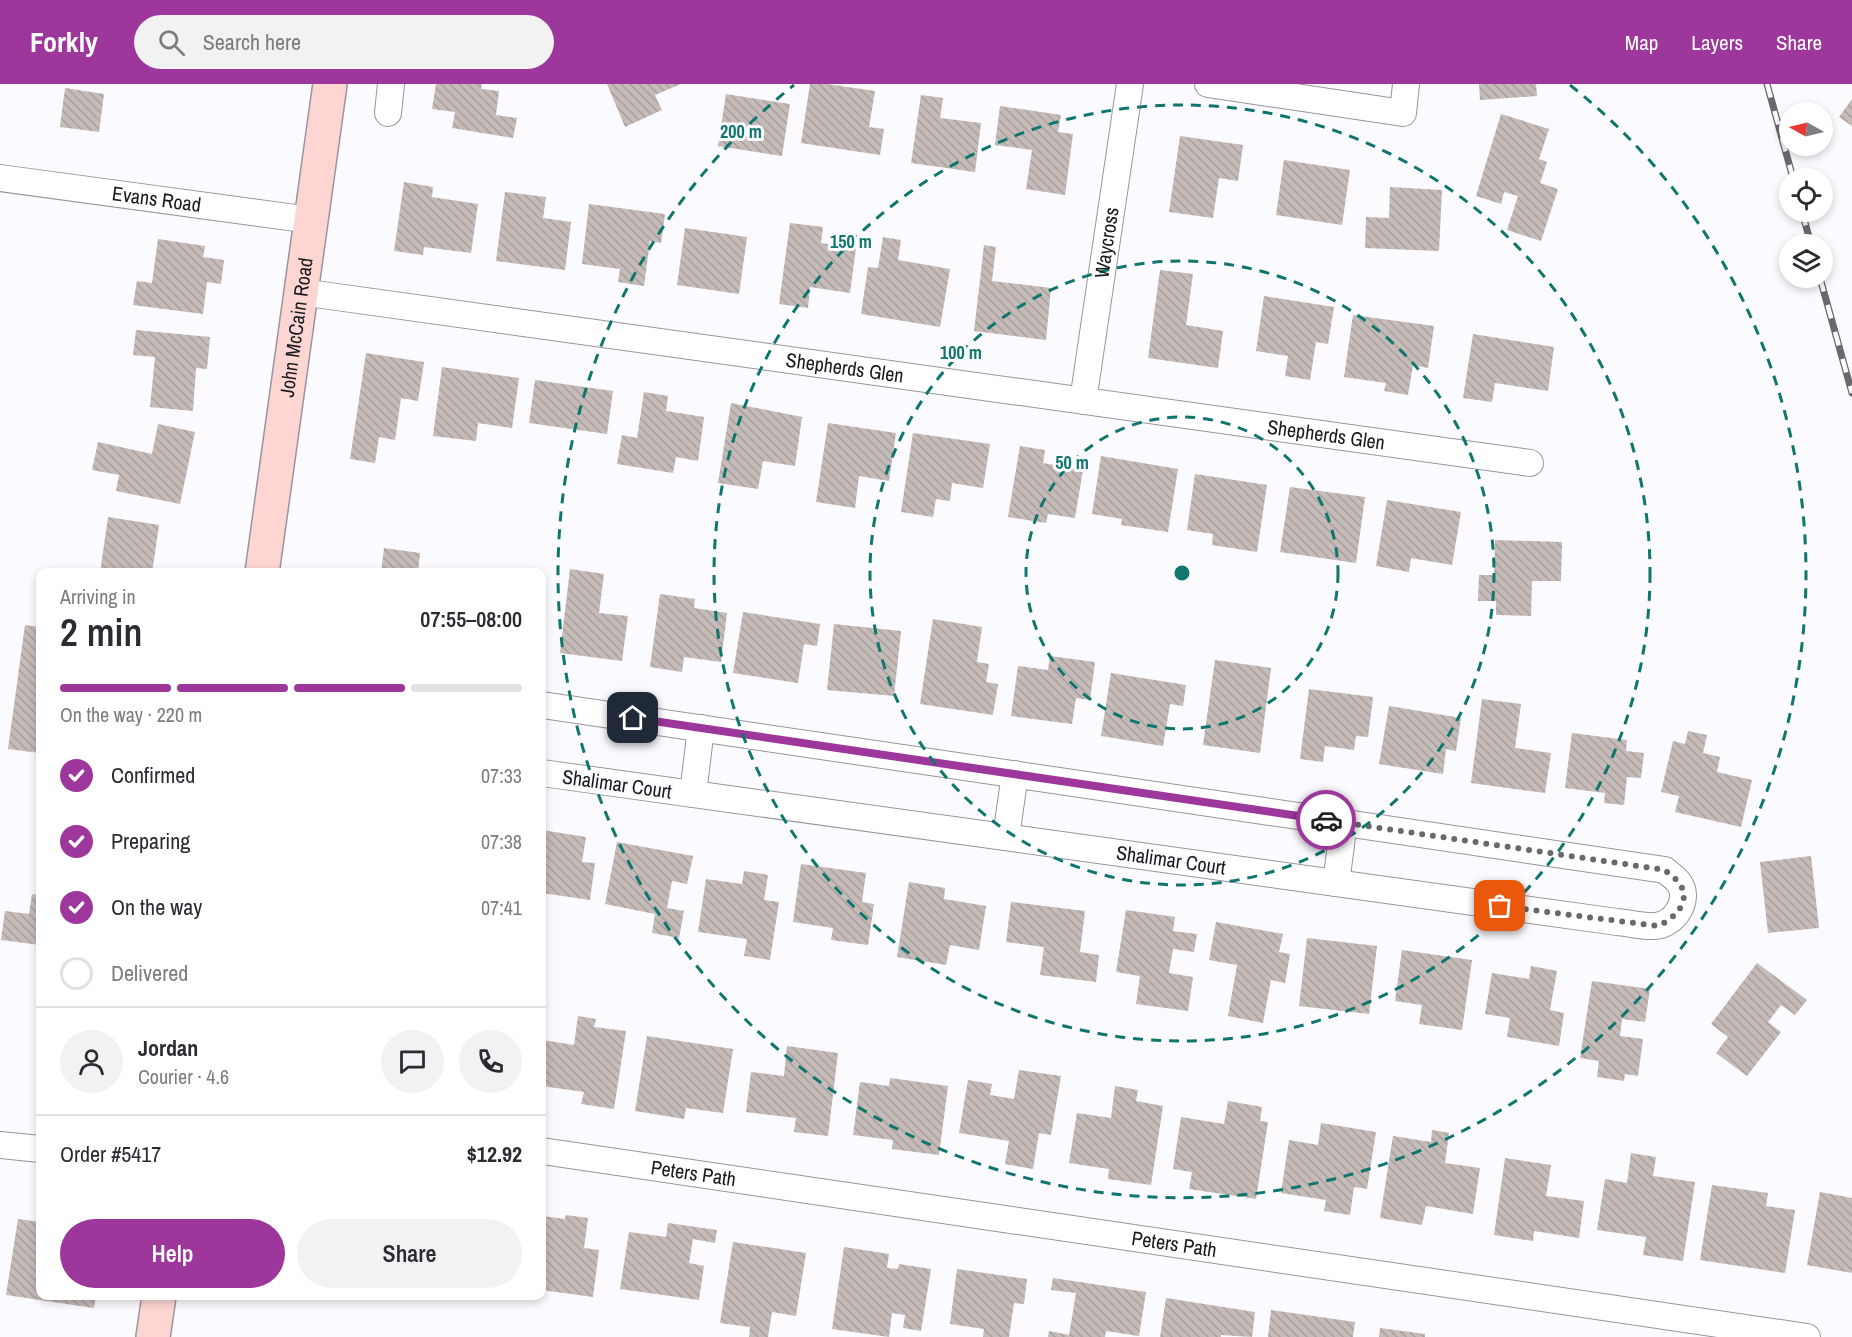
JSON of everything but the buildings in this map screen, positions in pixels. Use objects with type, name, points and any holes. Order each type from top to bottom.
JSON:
[{"type":"main road","name":"John McCain Road","points":[[263,568],[330,84]]},
{"type":"main road","points":[[153,1337],[158,1300]]},
{"type":"street","points":[[388,113],[391,84]]},
{"type":"street","name":"Waycross","points":[[1083,401],[1130,84]]},
{"type":"street","points":[[1208,84],[1403,113],[1406,84]]},
{"type":"street","name":"Evans Road","points":[[0,178],[311,220]]},
{"type":"street","name":"Shepherds Glen","points":[[301,292],[1530,463]]},
{"type":"street","name":"Shalimar Court","points":[[546,706],[1665,870],[1680,884],[1683,896],[1681,907],[1671,920],[1658,926],[546,774]]},
{"type":"street","name":"Shalimar Court","points":[[693,794],[701,728]]},
{"type":"street","points":[[1006,837],[1015,774]]},
{"type":"street","points":[[1336,883],[1344,822]]},
{"type":"street","points":[[0,1145],[36,1149]]},
{"type":"street","name":"Peters Path","points":[[546,1152],[1807,1337]]},
{"type":"railway","points":[[1767,84],[1790,168]]},
{"type":"railway","points":[[1805,222],[1808,234]]},
{"type":"railway","points":[[1823,288],[1852,393]]},
{"type":"way so far","points":[[1326,820],[1665,870],[1680,884],[1683,896],[1681,907],[1671,920],[1658,926],[1500,906]]},
{"type":"route","points":[[633,718],[1326,820]]}]
